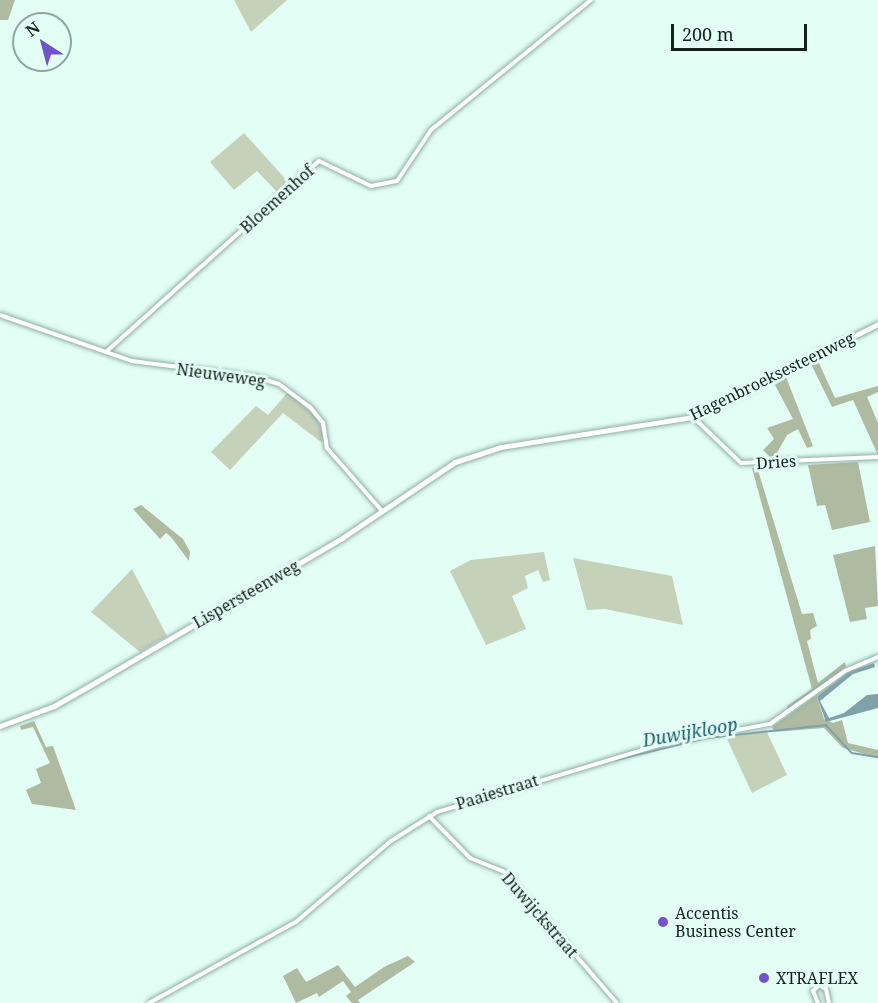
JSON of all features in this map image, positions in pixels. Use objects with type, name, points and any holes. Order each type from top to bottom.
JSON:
[{"type":"street","name":"Bloemenhof","points":[[106,352],[320,161],[371,186],[397,181],[431,130],[591,0]]},
{"type":"street","name":"Nieuweweg","points":[[0,315],[106,352],[158,367],[234,374],[279,384],[310,407],[323,423],[327,448],[383,512]]},
{"type":"street","name":"Hagenbroeksesteenweg","points":[[486,452],[693,417],[878,324]]},
{"type":"street","name":"Dries","points":[[693,417],[741,463],[878,457]]},
{"type":"street","name":"Lispersteenweg","points":[[0,726],[54,706],[88,687],[383,512],[440,471],[486,452]]},
{"type":"street","name":"Paaiestraat","points":[[149,1003],[301,918],[391,841],[429,816],[460,803],[666,742],[770,724],[844,670],[878,657]]},
{"type":"street","name":"Duwijckstraat","points":[[429,816],[470,858],[503,871],[617,1003]]},
{"type":"street","points":[[818,1003],[813,991],[819,985],[826,989],[829,1003]]},
{"type":"green space","points":[[0,0],[15,0],[8,20],[0,20]]},
{"type":"green space","points":[[234,0],[287,0],[251,32]]},
{"type":"green space","points":[[244,133],[290,184],[279,194],[257,171],[234,190],[210,162]]},
{"type":"green space","points":[[818,361],[835,398],[878,386],[878,392],[867,397],[878,423],[878,455],[853,400],[832,407],[811,364]]},
{"type":"green space","points":[[786,377],[813,446],[807,448],[798,429],[787,435],[773,460],[763,450],[774,439],[767,428],[793,419],[775,385]]},
{"type":"green space","points":[[288,392],[318,419],[325,439],[321,442],[283,413],[230,470],[211,452],[256,406],[268,415]]},
{"type":"green space","points":[[858,462],[870,522],[832,530],[825,505],[817,506],[808,465]]},
{"type":"green space","points":[[757,467],[802,614],[813,613],[817,626],[810,630],[811,639],[807,641],[818,683],[845,662],[846,667],[788,709],[787,706],[812,689],[752,468]]},
{"type":"green space","points":[[141,505],[183,539],[190,552],[189,561],[171,537],[166,533],[160,539],[133,509]]},
{"type":"green space","points":[[875,546],[878,606],[865,608],[867,619],[850,622],[833,555]]},
{"type":"green space","points":[[544,552],[550,580],[543,582],[538,570],[525,576],[528,588],[512,596],[526,629],[486,645],[450,571],[471,560]]},
{"type":"green space","points":[[573,558],[672,576],[683,625],[605,609],[587,610]]},
{"type":"green space","points":[[132,569],[167,636],[140,652],[91,612]]},
{"type":"green space","points":[[855,668],[817,697],[824,719],[833,723],[842,720],[848,743],[878,750],[878,758],[843,748],[824,728],[774,732],[772,727]]},
{"type":"green space","points":[[34,721],[46,747],[53,746],[76,810],[32,804],[26,790],[41,783],[36,769],[50,763],[33,727],[21,730],[20,726]]},
{"type":"green space","points":[[766,730],[787,775],[752,793],[726,737]]},
{"type":"green space","points":[[408,956],[415,962],[358,1000],[360,1003],[352,1003],[346,996],[351,992],[343,981],[319,997],[317,993],[296,1003],[283,976],[297,968],[306,982],[338,965],[355,987],[384,967]]},
{"type":"water","points":[[874,663],[875,667],[853,674],[820,701],[829,718],[844,713],[867,695],[878,694],[878,708],[826,722],[817,697],[848,672]]},
{"type":"waterway","name":"Duwijkloop","points":[[616,760],[707,738],[826,725],[852,753],[878,757]]},
{"type":"place","name":"Accentis Business Center","points":[[663,922]]},
{"type":"place","name":"XTRAFLEX","points":[[764,978]]}]
